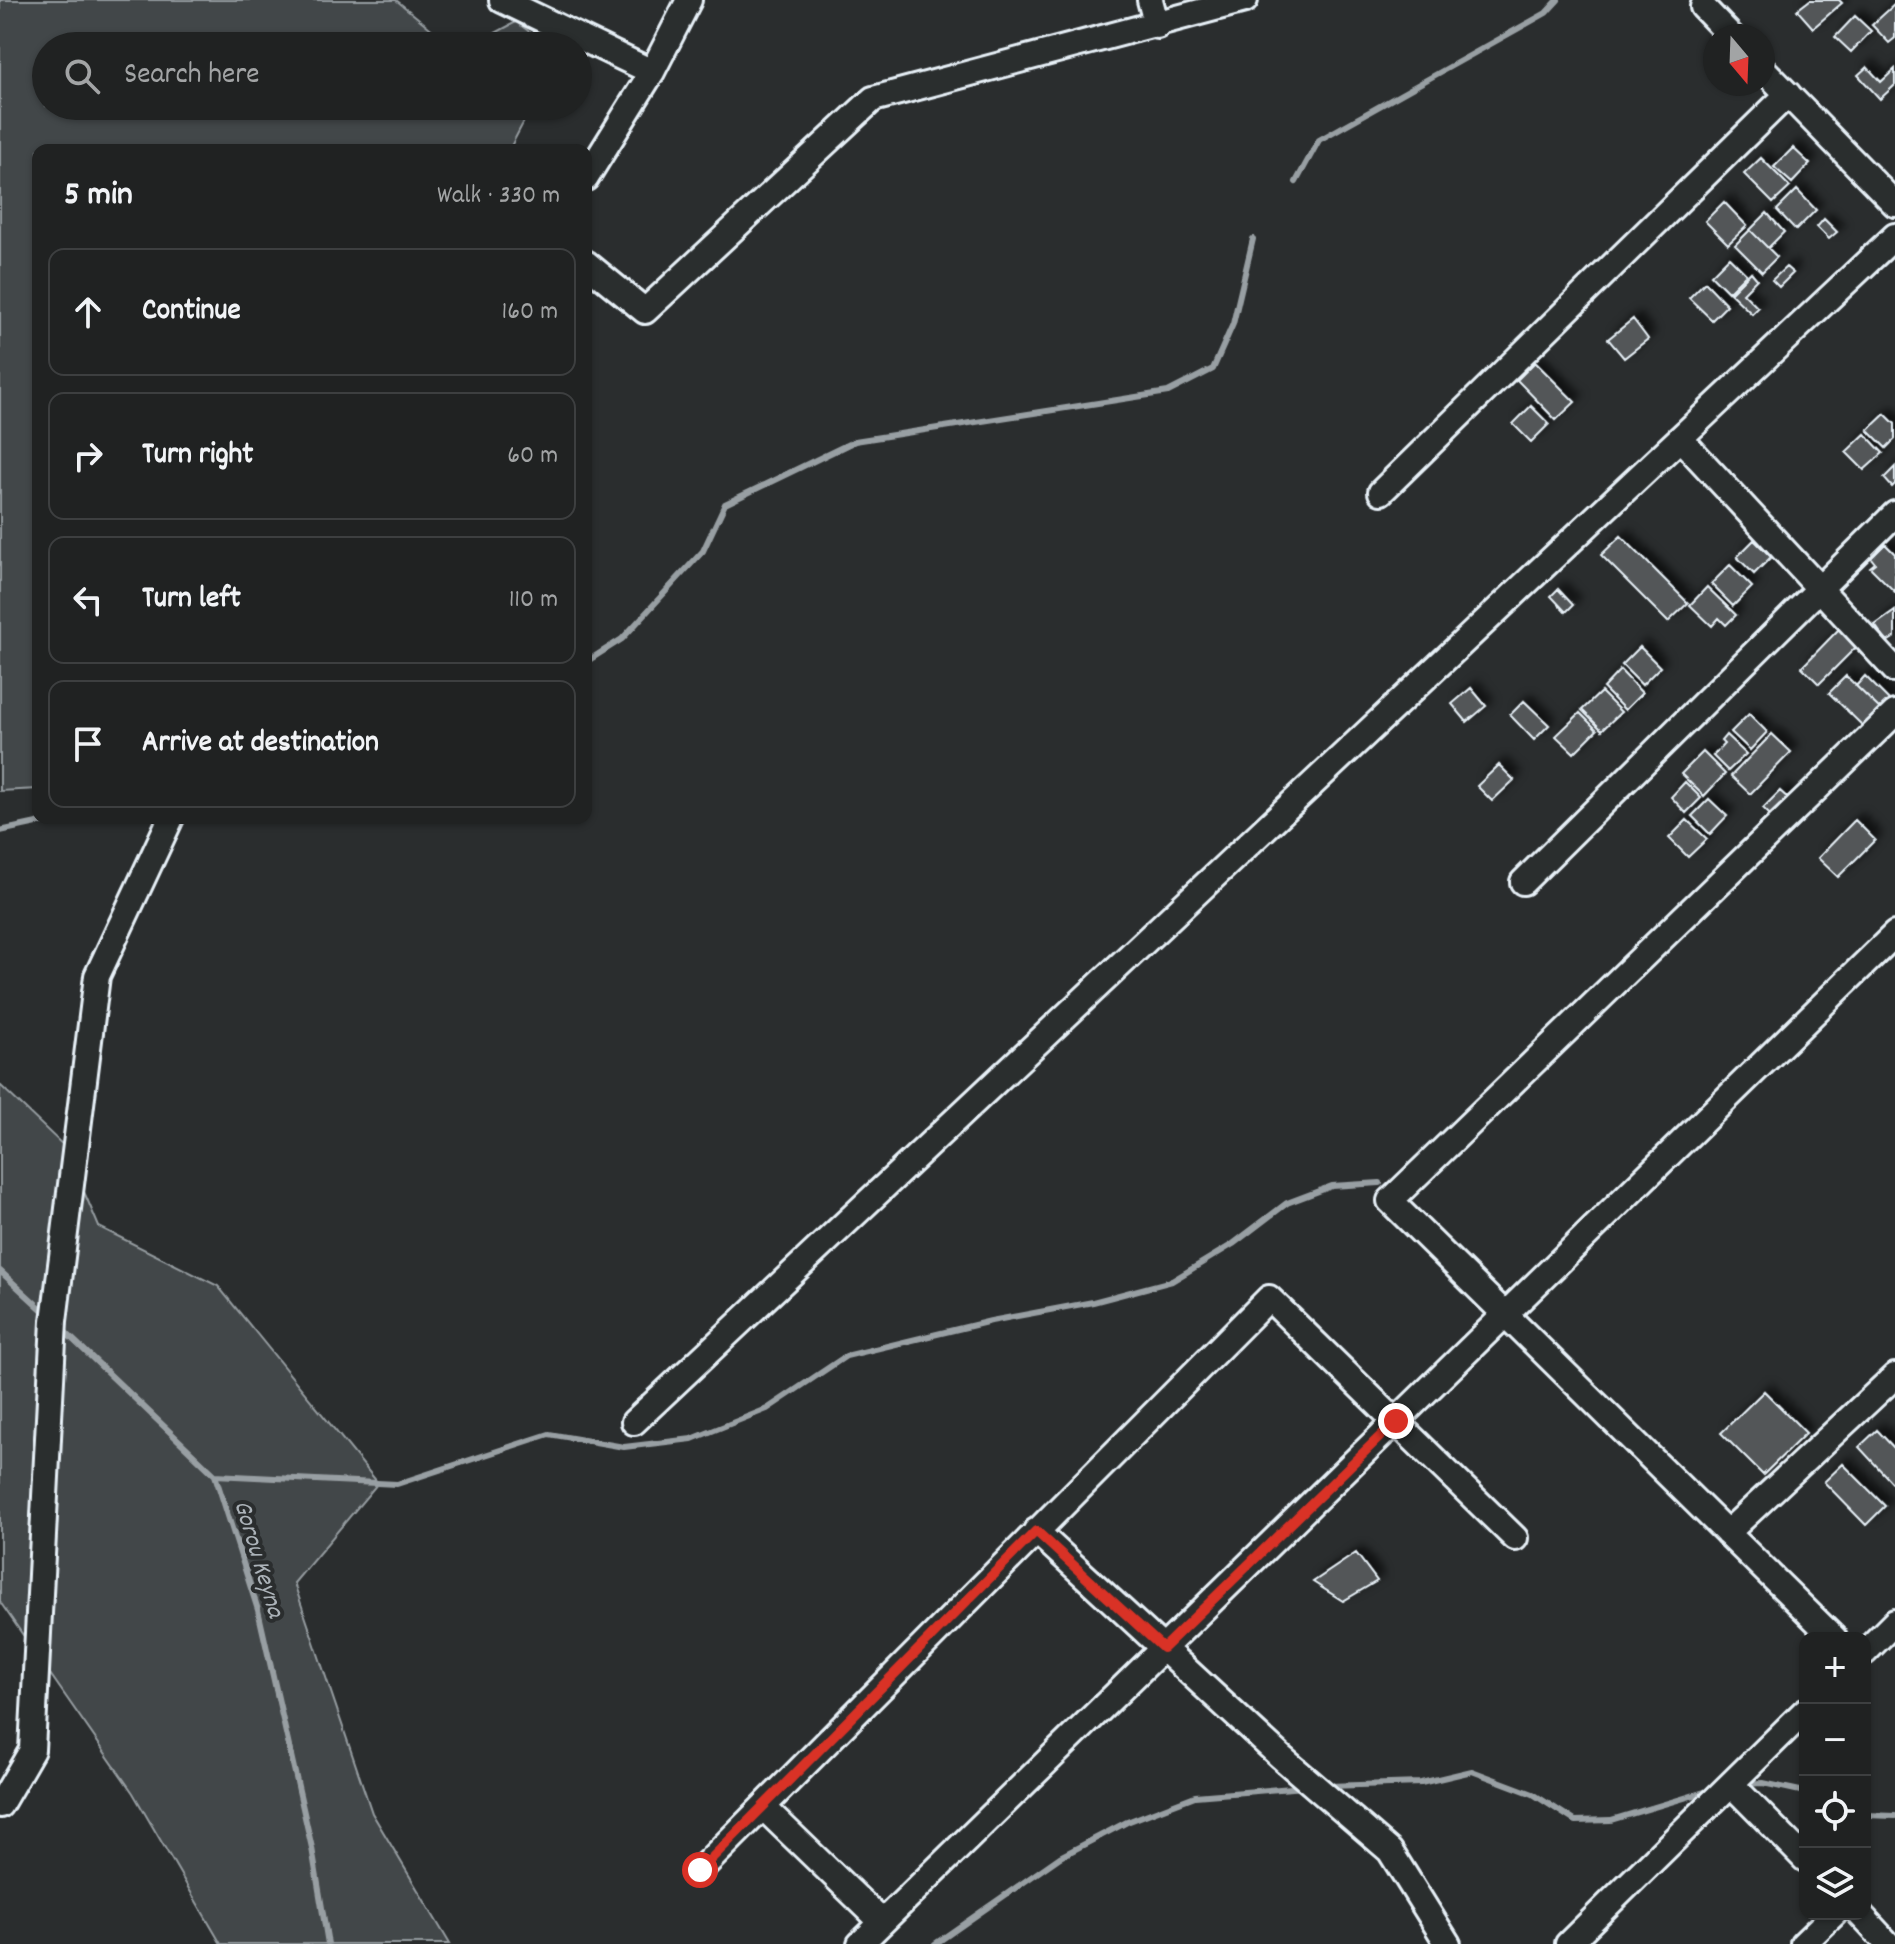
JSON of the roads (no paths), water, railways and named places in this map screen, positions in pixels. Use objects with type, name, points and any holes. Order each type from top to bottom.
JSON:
[{"type":"street","points":[[502,0],[569,32]]},
{"type":"street","points":[[1150,0],[1157,26]]},
{"type":"street","points":[[592,268],[645,311],[873,99],[1157,26],[1245,0]]},
{"type":"street","points":[[592,168],[652,72],[684,3]]},
{"type":"street","points":[[1703,7],[1719,24]]},
{"type":"street","points":[[592,43],[652,72]]},
{"type":"street","points":[[1775,81],[1895,204]]},
{"type":"street","points":[[1381,492],[1788,94]]},
{"type":"street","points":[[634,1422],[1895,236]]},
{"type":"street","points":[[1680,438],[1895,670]]},
{"type":"street","points":[[1523,882],[1895,514]]},
{"type":"street","points":[[1828,1632],[1390,1201],[1895,713]]},
{"type":"street","points":[[0,1805],[32,1750],[54,1321],[97,976],[168,824]]},
{"type":"street","points":[[860,1944],[1895,934]]},
{"type":"street","points":[[700,1870],[1269,1298],[1515,1538]]},
{"type":"street","points":[[1727,1533],[1895,1376]]},
{"type":"street","points":[[1036,1531],[1390,1851],[1448,1944]]},
{"type":"street","points":[[1871,1646],[1895,1622]]},
{"type":"street","points":[[1568,1944],[1799,1717]]},
{"type":"street","points":[[1731,1784],[1799,1853]]},
{"type":"street","points":[[763,1807],[882,1922]]},
{"type":"street","points":[[1803,1944],[1828,1920]]},
{"type":"street","points":[[1866,1920],[1888,1944]]},
{"type":"waterway","points":[[1296,182],[1319,140],[1546,13],[1558,0]]},
{"type":"waterway","points":[[592,658],[622,639],[703,551],[725,504],[855,441],[1168,392],[1213,369],[1233,324],[1253,239]]},
{"type":"waterway","points":[[0,831],[32,824]]},
{"type":"waterway","points":[[215,1475],[397,1484],[549,1434],[624,1447],[692,1439],[767,1409],[846,1356],[991,1321],[1093,1302],[1172,1281],[1233,1244],[1287,1203],[1332,1186],[1380,1183]]},
{"type":"waterway","name":"Gorou Keyna","points":[[0,1271],[47,1314]]},
{"type":"waterway","name":"Gorou Keyna","points":[[61,1328],[215,1475],[258,1610],[312,1848],[328,1944]]},
{"type":"waterway","points":[[1328,1786],[1421,1783],[1472,1771],[1533,1794],[1575,1821],[1611,1820],[1711,1790]]},
{"type":"waterway","points":[[1742,1784],[1763,1783],[1799,1791]]},
{"type":"waterway","points":[[935,1944],[1060,1857],[1127,1822],[1195,1796],[1305,1787]]},
{"type":"waterway","points":[[1871,1815],[1895,1816]]}]
